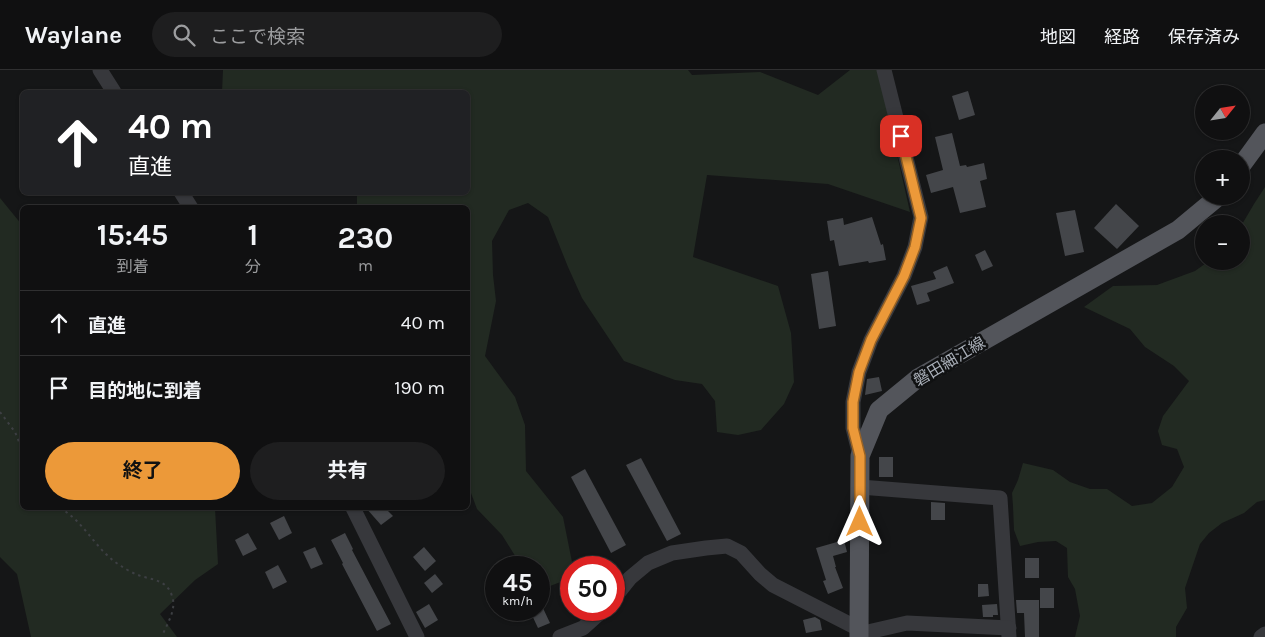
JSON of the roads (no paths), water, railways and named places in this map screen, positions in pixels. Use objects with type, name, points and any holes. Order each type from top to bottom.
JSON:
[{"type":"main road","points":[[1250,154],[1265,134]]},
{"type":"main road","name":"磐田細江線","points":[[859,633],[860,456],[879,410],[918,378],[1178,230],[1208,205]]},
{"type":"street","points":[[100,70],[113,90]]},
{"type":"street","points":[[860,456],[853,428],[853,402],[859,372],[871,340],[904,276],[915,247],[921,218],[884,70]]},
{"type":"street","points":[[625,584],[648,563],[672,553],[727,546],[741,553],[773,585],[859,633],[907,623],[1009,632],[1000,498],[860,486]]},
{"type":"street","points":[[354,510],[417,637]]},
{"type":"street","points":[[560,637],[582,628],[590,621]]},
{"type":"street","points":[[1261,637],[1265,634]]}]
